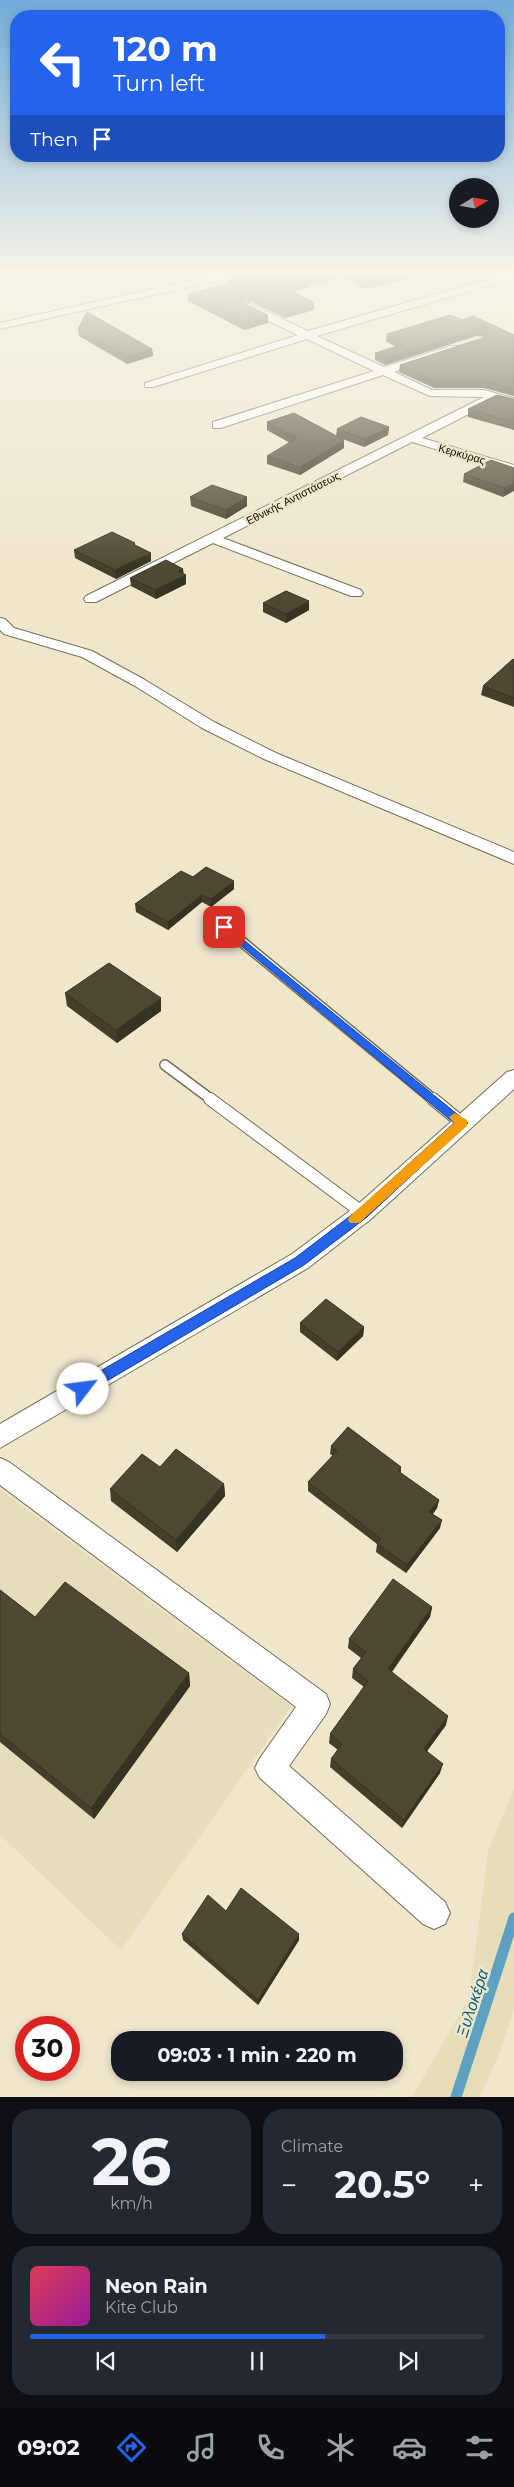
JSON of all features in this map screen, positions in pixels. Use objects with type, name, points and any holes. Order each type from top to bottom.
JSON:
[{"type":"street","points":[[149,386],[190,373]]},
{"type":"street","points":[[217,425],[375,373]]},
{"type":"street","points":[[385,373],[430,393],[492,395],[514,402]]},
{"type":"street","name":"Εθνικής Αντιστάσεως","points":[[91,599],[509,387]]},
{"type":"street","name":"Κερκύρας","points":[[410,438],[514,469]]},
{"type":"street","points":[[212,538],[356,593]]},
{"type":"street","points":[[0,622],[9,631],[19,635],[87,654],[140,683],[208,725],[270,756],[514,858]]},
{"type":"street","points":[[0,645],[19,635]]},
{"type":"street","points":[[0,1437],[271,1280],[300,1261],[363,1213],[514,1076]]},
{"type":"street","points":[[0,1470],[316,1704],[270,1768],[434,1913]]},
{"type":"lane","points":[[224,927],[462,1123]]},
{"type":"lane","points":[[165,1065],[363,1213]]},
{"type":"shaded area","points":[[0,1489],[291,1706],[121,1950],[0,1835]]},
{"type":"sand","points":[[514,1789],[514,2010],[499,2054],[480,2097],[412,2097],[469,1998],[488,1851]]},
{"type":"building","points":[[417,373],[514,373],[514,389],[485,381],[434,381]]},
{"type":"building","points":[[497,395],[514,399],[514,422],[468,409]]},
{"type":"building","points":[[294,413],[344,440],[300,467],[267,456],[297,438],[267,422]]},
{"type":"building","points":[[361,417],[389,427],[365,439],[337,429]]},
{"type":"building","points":[[491,460],[514,468],[514,483],[504,488],[464,474]]},
{"type":"building","points":[[212,485],[247,497],[226,510],[190,497]]},
{"type":"building","points":[[112,532],[151,553],[115,570],[74,550]]},
{"type":"building","points":[[166,560],[183,569],[178,571],[186,575],[155,590],[130,578]]},
{"type":"building","points":[[286,591],[309,601],[286,614],[263,603]]},
{"type":"building","points":[[513,659],[514,698],[483,686]]},
{"type":"building","points":[[206,867],[234,881],[211,899],[202,895],[168,922],[135,904],[181,871],[193,877]]},
{"type":"building","points":[[109,963],[161,998],[116,1030],[65,993]]},
{"type":"building","points":[[326,1299],[364,1327],[338,1352],[300,1323]]},
{"type":"building","points":[[348,1427],[401,1467],[398,1471],[439,1500],[429,1512],[442,1520],[407,1565],[377,1544],[381,1539],[308,1482],[337,1451],[331,1446]]},
{"type":"building","points":[[176,1449],[224,1484],[176,1540],[110,1489],[142,1454],[160,1467]]},
{"type":"building","points":[[393,1579],[432,1607],[388,1669],[448,1716],[424,1749],[443,1764],[404,1820],[331,1759],[342,1744],[330,1734],[368,1681],[353,1669],[366,1652],[349,1639]]},
{"type":"building","points":[[65,1582],[189,1673],[91,1808],[0,1734],[0,1590],[35,1617]]},
{"type":"building","points":[[241,1888],[299,1934],[258,2000],[182,1934],[208,1895],[226,1911]]},
{"type":"waterway","name":"Ξυλοκέρα","points":[[456,2097],[514,1918]]},
{"type":"slow traffic","points":[[354,1220],[462,1123],[455,1117]]},
{"type":"route","points":[[83,1389],[271,1280],[300,1261],[363,1213],[462,1123],[224,927]]}]
